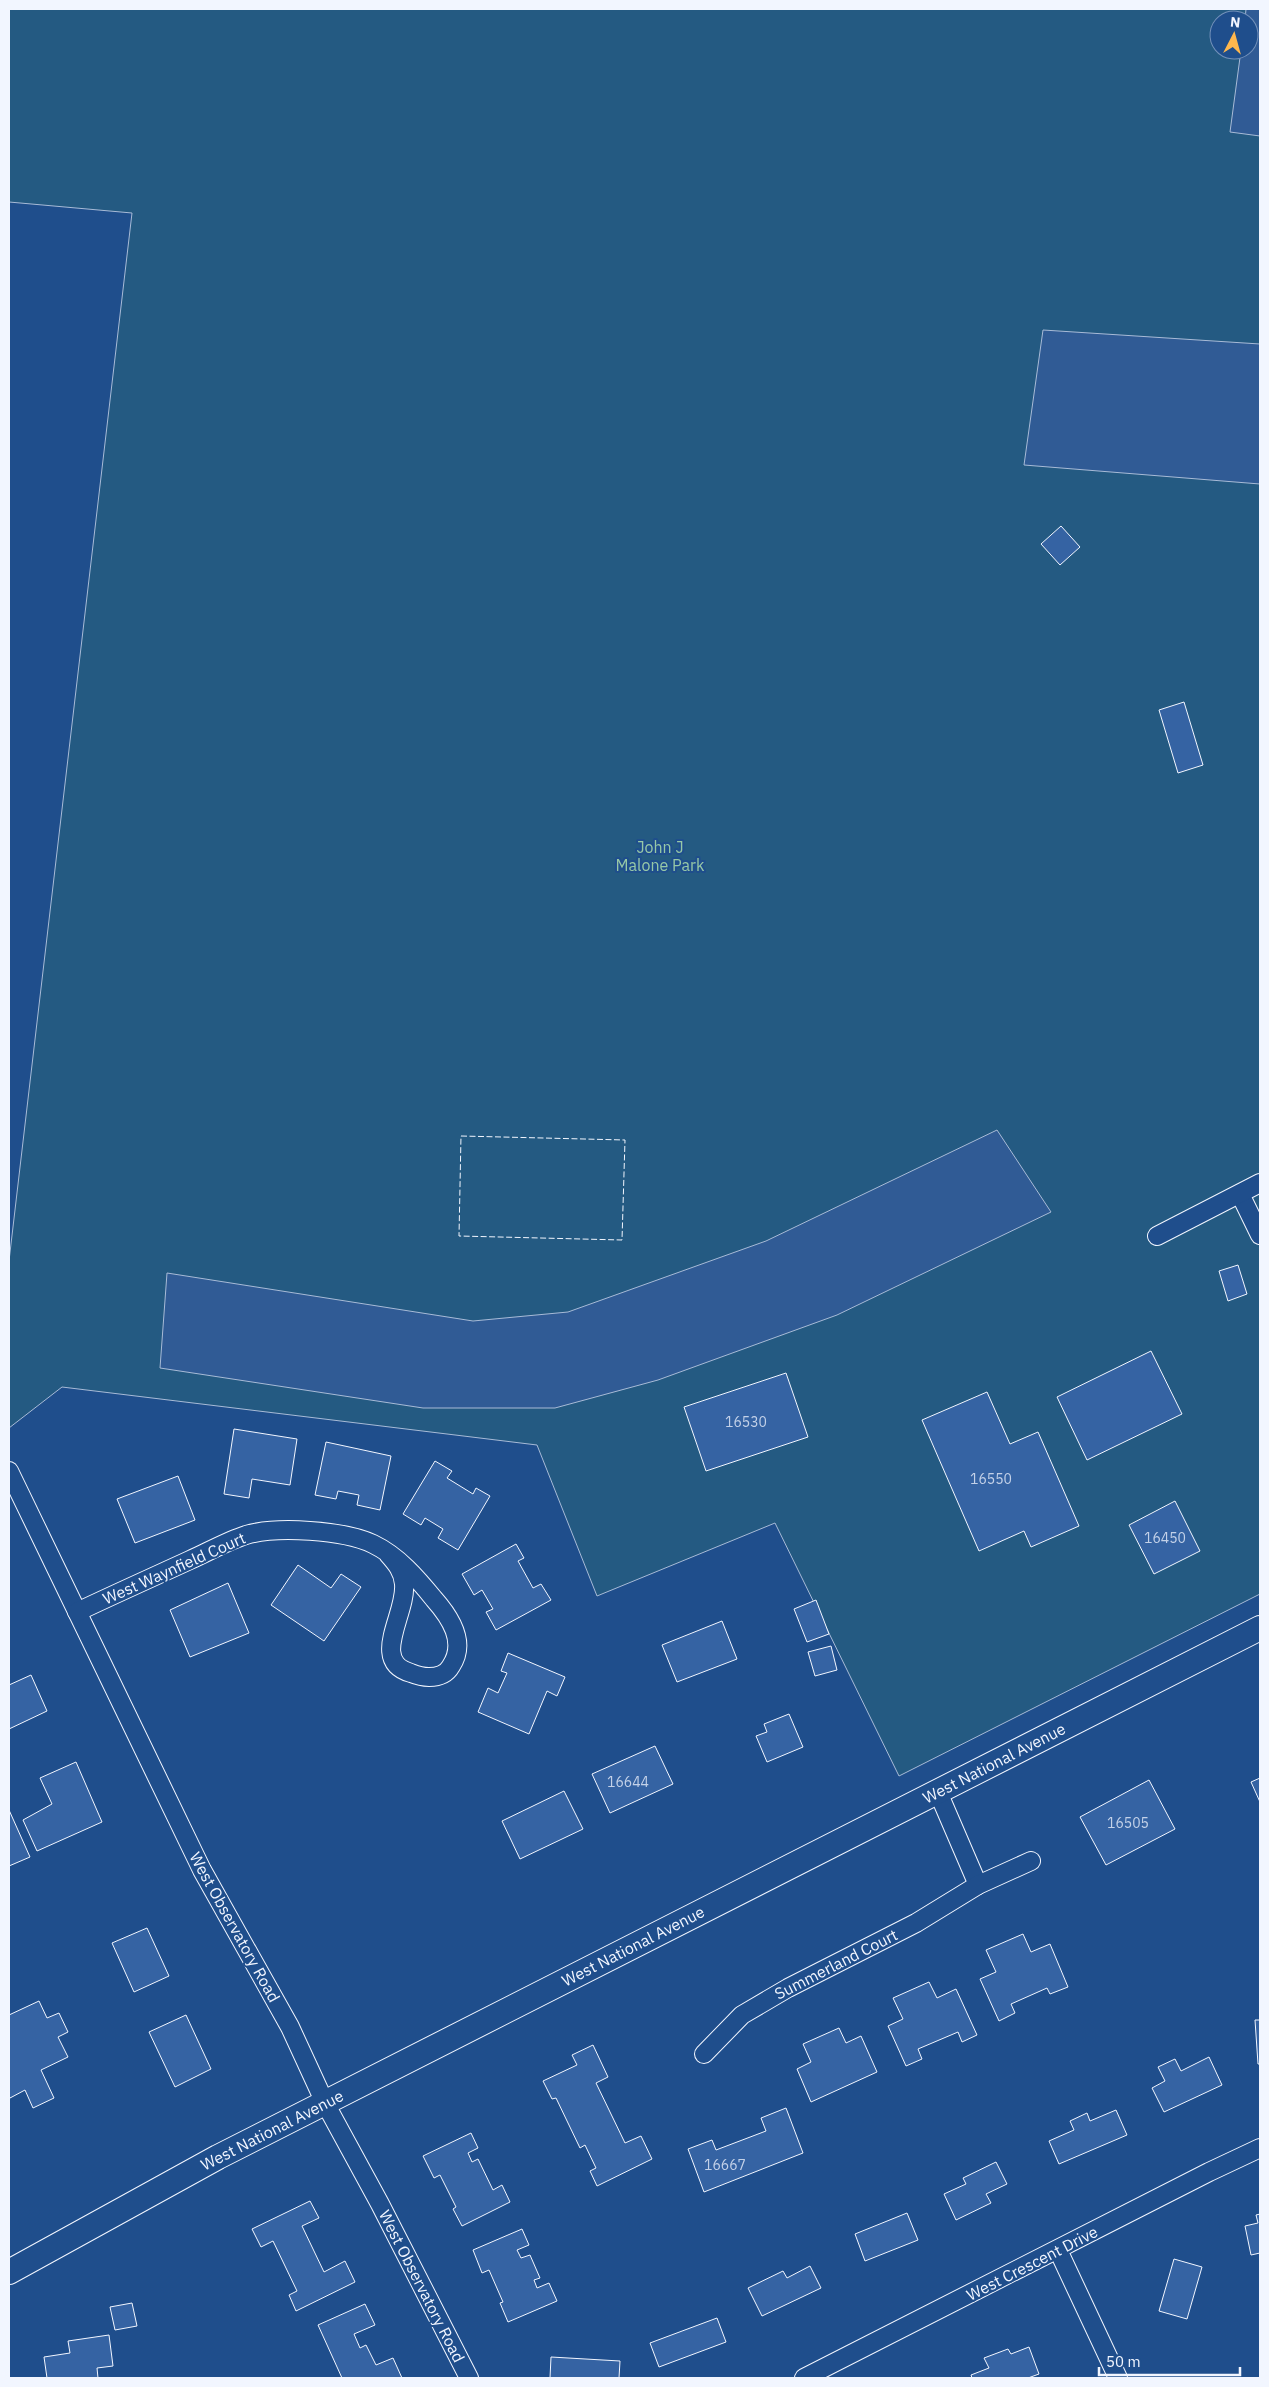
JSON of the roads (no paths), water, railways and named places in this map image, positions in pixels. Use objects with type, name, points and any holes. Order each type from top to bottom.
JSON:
[{"type":"main road","name":"West National Avenue","points":[[9,2272],[218,2157],[1260,1628]]},
{"type":"street","points":[[1157,1236],[1260,1184]]},
{"type":"street","points":[[1240,1194],[1260,1235]]},
{"type":"street","name":"West Observatory Road","points":[[9,1471],[202,1870],[290,2028],[325,2103],[380,2204],[469,2378]]},
{"type":"street","name":"West Waynfield Court","points":[[77,1612],[246,1535],[292,1531],[323,1533],[373,1544],[388,1554],[410,1570],[444,1610],[456,1631],[457,1646],[455,1661],[448,1671],[439,1677],[425,1677],[403,1671],[394,1665],[390,1654],[391,1644],[400,1613],[404,1584],[400,1569],[388,1554]]},
{"type":"street","points":[[938,1792],[978,1885]]},
{"type":"street","name":"Summerland Court","points":[[704,2054],[742,2015],[788,1988],[916,1923],[978,1885],[1031,1860]]},
{"type":"street","name":"West Crescent Drive","points":[[804,2378],[1209,2172],[1260,2148]]},
{"type":"street","points":[[1058,2250],[1118,2378]]},
{"type":"park label","name":"John J Malone Park","points":[[660,856]]}]
